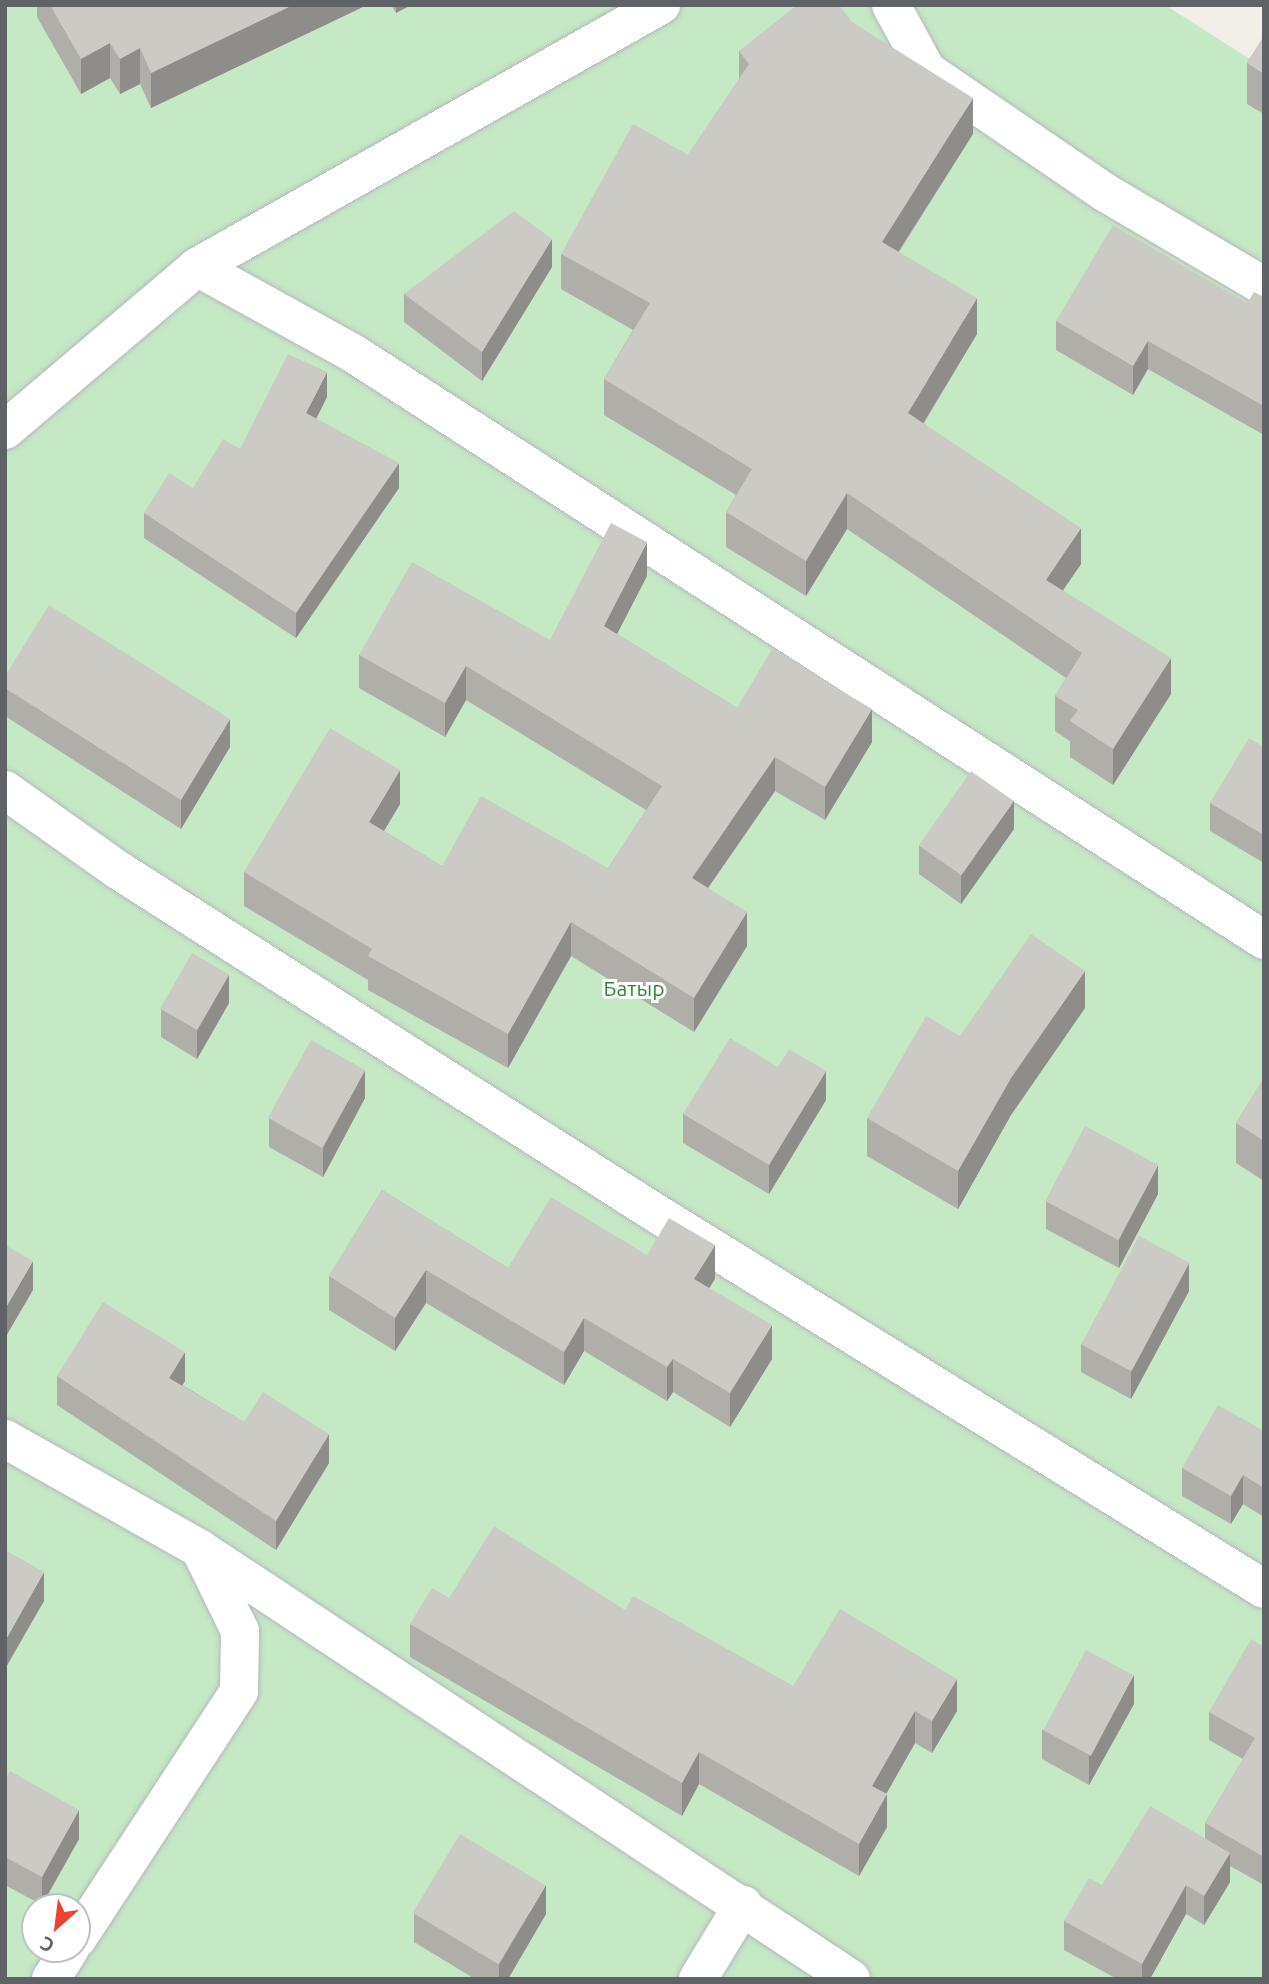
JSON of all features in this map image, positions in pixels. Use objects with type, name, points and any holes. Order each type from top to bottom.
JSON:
[{"type":"street","points":[[5,430],[197,267],[661,5]]},
{"type":"street","points":[[891,5],[927,71],[1106,194],[1264,286]]},
{"type":"street","points":[[197,267],[351,352],[1264,940]]},
{"type":"street","points":[[5,790],[130,877],[643,1204],[1264,1589]]},
{"type":"street","points":[[5,1439],[200,1549],[851,1979]]},
{"type":"street","points":[[91,1918],[239,1691],[240,1631],[200,1549]]},
{"type":"street","points":[[698,1979],[743,1906]]},
{"type":"street","points":[[51,1979],[61,1963]]},
{"type":"green space","name":"Батыр","points":[[5,5],[1165,5],[1264,68],[1264,1979],[5,1979]]},
{"type":"building","points":[[50,5],[293,5],[151,73],[140,48],[120,59],[110,43],[81,59]]},
{"type":"building","points":[[797,5],[839,5],[852,22],[973,98],[882,242],[977,298],[908,413],[1081,528],[1046,580],[1171,658],[1113,749],[1070,721],[1078,710],[1055,696],[1082,653],[847,493],[806,561],[726,512],[752,469],[604,379],[650,303],[561,254],[633,124],[688,155],[749,64],[739,51]]},
{"type":"building","points":[[1264,36],[1264,74],[1247,63]]},
{"type":"building","points":[[514,211],[552,239],[482,352],[404,294]]},
{"type":"building","points":[[1113,225],[1247,303],[1254,292],[1264,297],[1264,406],[1148,341],[1133,366],[1056,321]]},
{"type":"building","points":[[288,354],[327,372],[306,413],[399,463],[296,613],[144,513],[169,473],[193,488],[223,439],[240,449]]},
{"type":"building","points":[[611,523],[647,542],[604,626],[737,708],[772,649],[872,709],[825,787],[775,757],[692,878],[747,912],[694,998],[571,922],[508,1034],[368,956],[372,949],[244,872],[330,728],[400,770],[369,822],[442,866],[481,796],[608,868],[662,786],[466,666],[445,703],[359,655],[412,562],[550,640]]},
{"type":"building","points":[[49,605],[230,719],[181,800],[5,688],[5,676]]},
{"type":"building","points":[[1249,738],[1264,747],[1264,835],[1210,803]]},
{"type":"building","points":[[971,771],[1014,801],[961,875],[919,846]]},
{"type":"building","points":[[1031,934],[1085,971],[1011,1078],[958,1171],[867,1118],[926,1016],[960,1036]]},
{"type":"building","points":[[192,953],[229,974],[197,1030],[160,1008]]},
{"type":"building","points":[[730,1038],[778,1067],[789,1049],[826,1071],[769,1165],[683,1114]]},
{"type":"building","points":[[311,1040],[365,1070],[322,1148],[268,1118]]},
{"type":"building","points":[[1264,1078],[1264,1141],[1236,1123]]},
{"type":"building","points":[[1085,1126],[1158,1165],[1118,1240],[1045,1201]]},
{"type":"building","points":[[382,1190],[508,1268],[551,1197],[647,1255],[669,1218],[715,1245],[694,1279],[772,1325],[730,1393],[673,1359],[667,1367],[584,1318],[564,1352],[426,1270],[395,1318],[329,1276]]},
{"type":"building","points":[[1139,1236],[1189,1263],[1132,1371],[1081,1345]]},
{"type":"building","points":[[5,1245],[33,1261],[5,1309]]},
{"type":"building","points":[[103,1302],[185,1352],[169,1378],[244,1422],[263,1392],[329,1434],[276,1521],[57,1376]]},
{"type":"building","points":[[1218,1405],[1264,1431],[1264,1488],[1243,1475],[1231,1496],[1182,1468]]},
{"type":"building","points":[[494,1526],[625,1610],[633,1596],[793,1686],[840,1609],[957,1679],[932,1721],[915,1711],[872,1786],[887,1794],[859,1844],[699,1752],[682,1783],[410,1624],[432,1588],[449,1598]]},
{"type":"building","points":[[5,1550],[44,1572],[5,1641]]},
{"type":"building","points":[[1251,1639],[1264,1647],[1264,1857],[1205,1823],[1255,1738],[1209,1712]]},
{"type":"building","points":[[1086,1650],[1134,1675],[1091,1756],[1043,1730]]},
{"type":"building","points":[[10,1771],[79,1810],[42,1877],[5,1857],[5,1780]]},
{"type":"building","points":[[1150,1806],[1230,1853],[1204,1896],[1186,1885],[1142,1964],[1064,1921],[1089,1878],[1102,1885]]},
{"type":"building","points":[[460,1834],[546,1886],[498,1964],[413,1913]]}]
